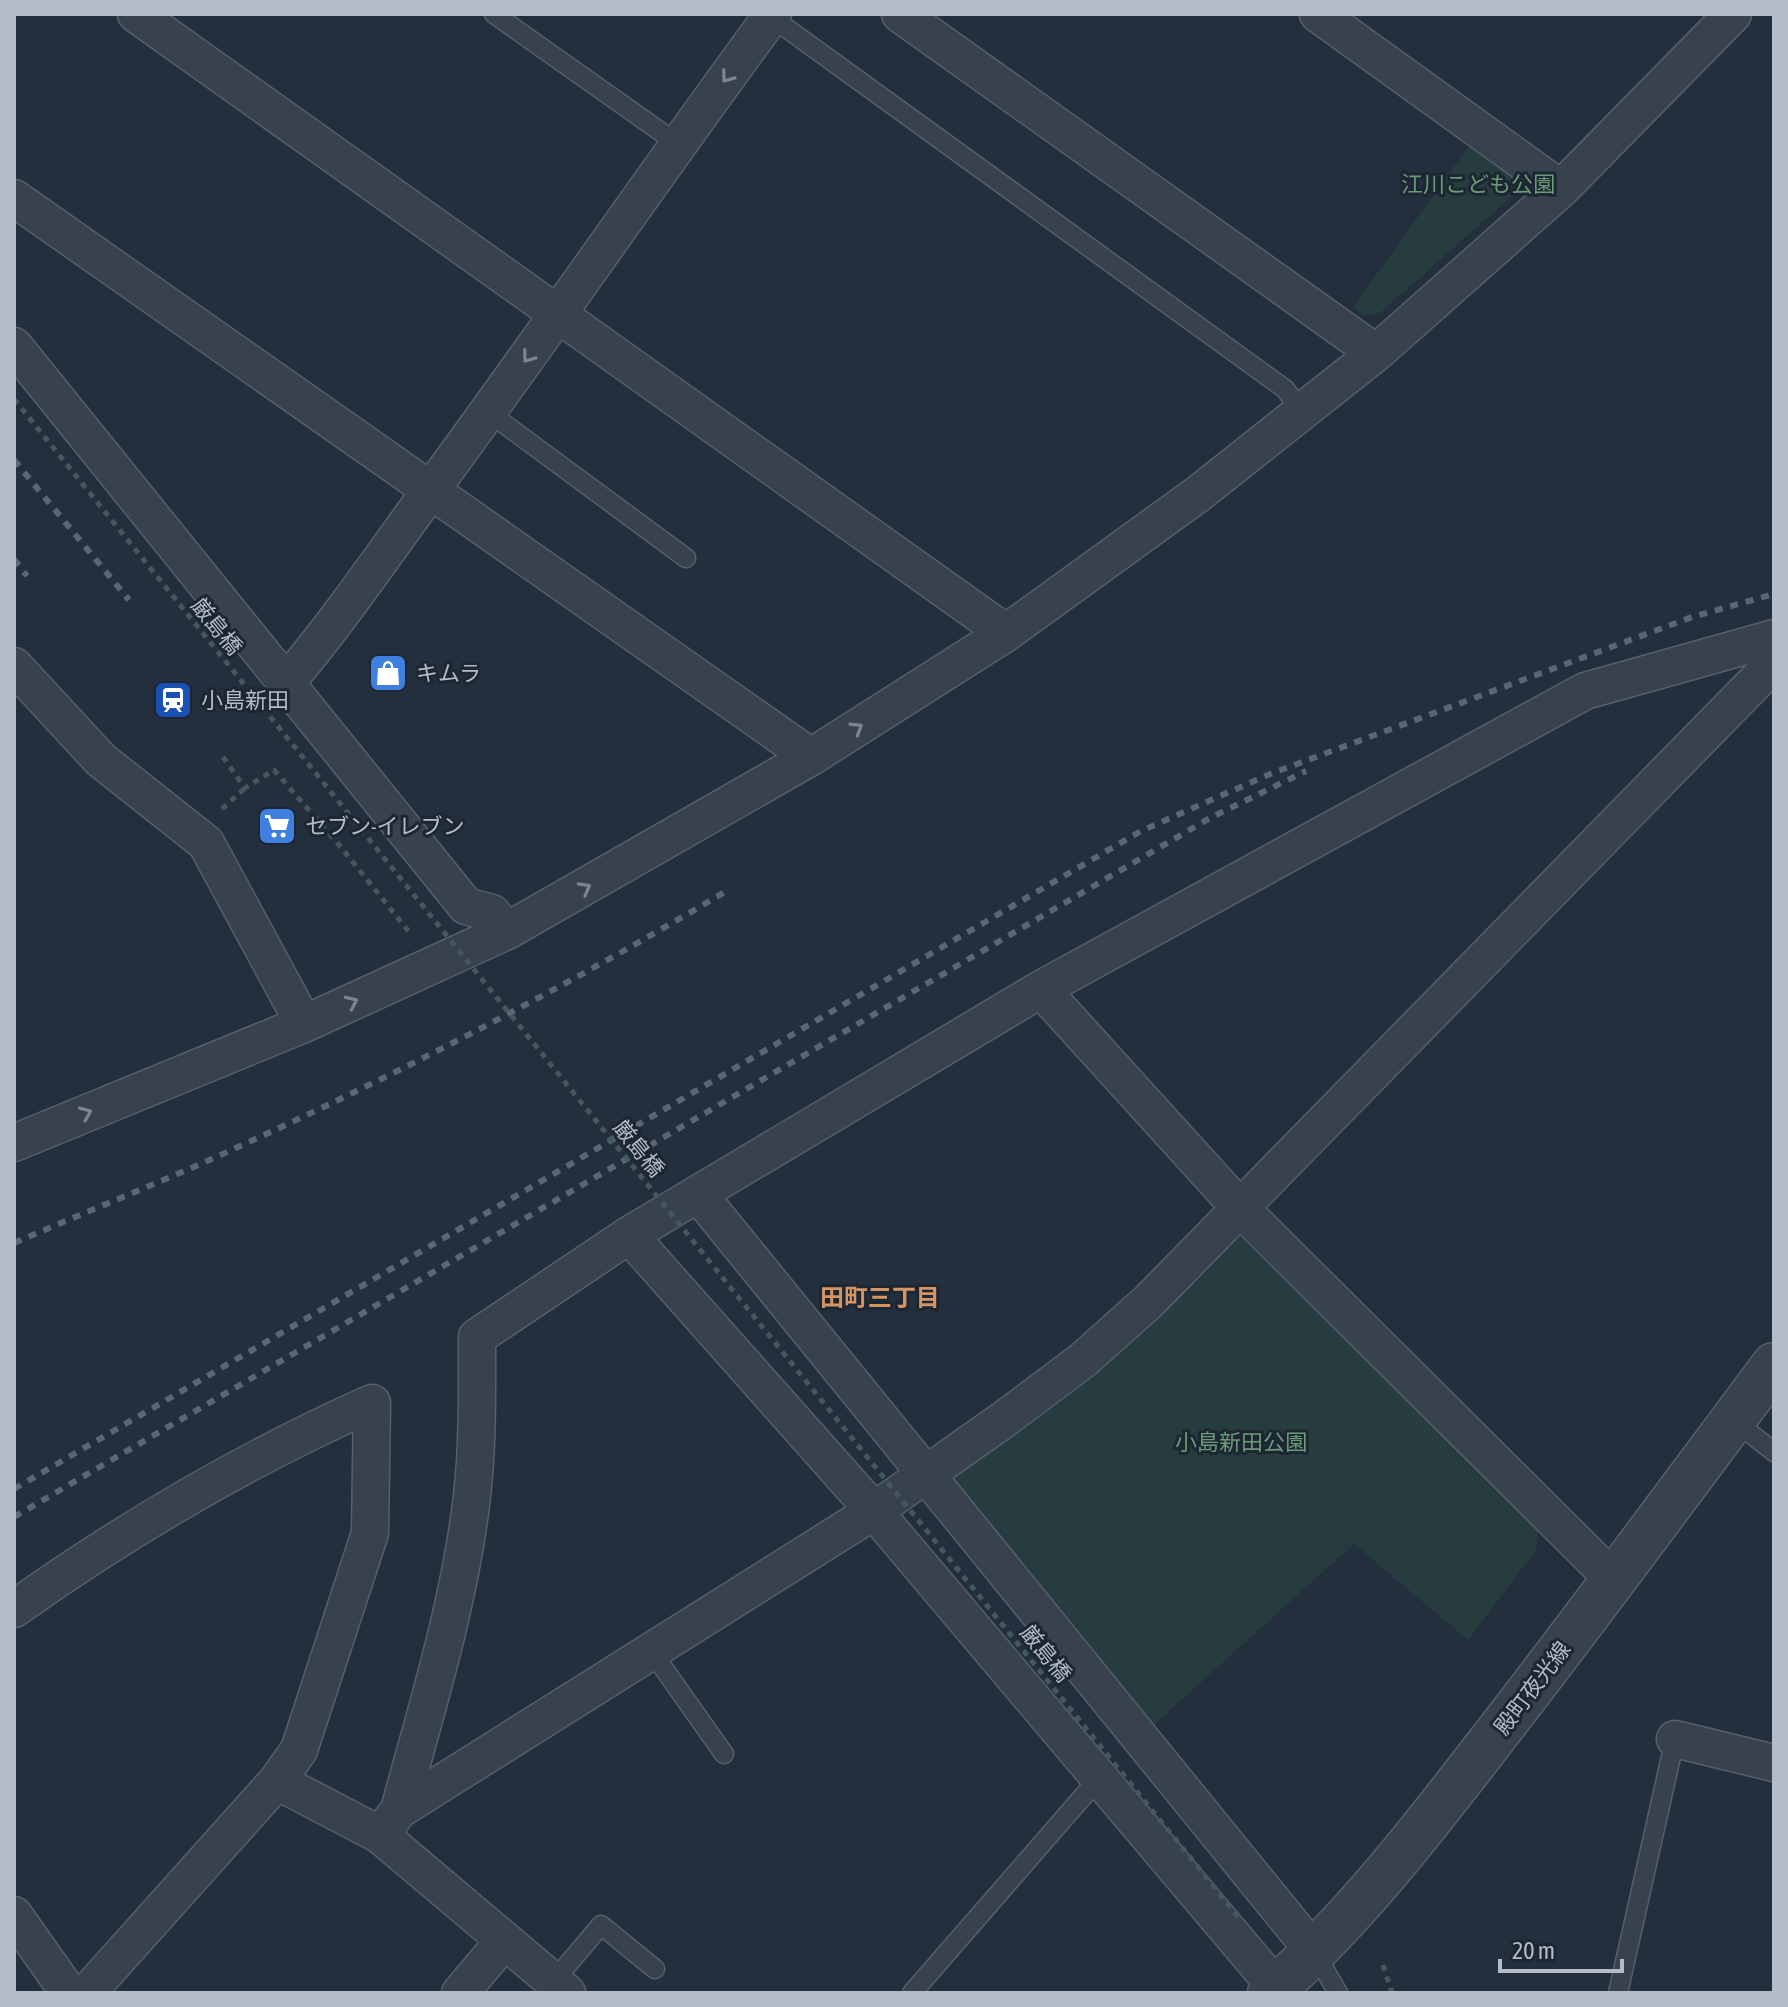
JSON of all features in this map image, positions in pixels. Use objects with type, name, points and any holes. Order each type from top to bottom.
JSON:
[{"type":"street","points":[[136,14],[1006,633]]},
{"type":"street","points":[[900,14],[1376,353]]},
{"type":"street","points":[[1318,14],[1561,189]]},
{"type":"street","points":[[14,1143],[304,1024],[507,931],[811,757],[1006,633],[1198,494],[1376,353],[1561,189],[1733,14]]},
{"type":"street","points":[[286,683],[322,640],[431,491],[772,15]]},
{"type":"street","points":[[14,198],[811,757]]},
{"type":"street","points":[[14,346],[466,906],[492,913],[507,931]]},
{"type":"street","points":[[389,1823],[433,1687],[454,1596],[472,1496],[477,1337],[629,1235],[1041,989],[1585,691],[1774,638]]},
{"type":"street","points":[[389,1823],[874,1511],[1083,1360],[1149,1301],[1774,663]]},
{"type":"street","points":[[14,666],[101,760],[206,843],[304,1024]]},
{"type":"street","points":[[1041,989],[1239,1207],[1614,1580]]},
{"type":"street","points":[[699,1195],[1315,1953]]},
{"type":"street","points":[[629,1235],[874,1511],[1275,1991]]},
{"type":"street","name":"殿町夜光線","points":[[1275,1991],[1315,1953],[1430,1820],[1774,1365]]},
{"type":"street","points":[[14,1609],[76,1565],[230,1471],[372,1403],[370,1533],[299,1750],[277,1781],[87,1993]]},
{"type":"street","points":[[1675,1739],[1774,1763]]},
{"type":"street","points":[[277,1781],[389,1823],[503,1942],[560,1988]]},
{"type":"street","points":[[14,1915],[69,1993]]},
{"type":"street","points":[[460,1993],[503,1942]]},
{"type":"lane","points":[[494,14],[678,144]]},
{"type":"lane","points":[[772,15],[1285,389],[1302,412]]},
{"type":"lane","points":[[488,412],[686,558]]},
{"type":"lane","points":[[1733,1420],[1774,1452]]},
{"type":"lane","points":[[652,1652],[724,1754]]},
{"type":"lane","points":[[1618,1993],[1675,1739]]},
{"type":"lane","points":[[912,1993],[1099,1778]]},
{"type":"lane","points":[[560,1988],[601,1925],[655,1969]]},
{"type":"lane","points":[[1315,1953],[1338,1993]]},
{"type":"path","name":"厳島橋","points":[[14,399],[1239,1918]]},
{"type":"path","points":[[223,757],[245,788],[274,770],[412,935]]},
{"type":"path","points":[[1383,1965],[1392,1993]]},
{"type":"green space","name":"江川こども公園","points":[[1471,143],[1517,175],[1519,190],[1380,313],[1363,315],[1353,307]]},
{"type":"green space","name":"小島新田公園","points":[[1255,1235],[1538,1532],[1536,1550],[1468,1640],[1354,1544],[1148,1730],[943,1481],[1084,1383],[1230,1239]]},
{"type":"railway","points":[[14,460],[129,600]]},
{"type":"railway","points":[[14,559],[27,576]]},
{"type":"railway","points":[[14,1489],[1141,831],[1270,774],[1692,617],[1774,594]]},
{"type":"railway","points":[[14,1517],[1210,818],[1306,771]]},
{"type":"railway","points":[[14,1243],[216,1157],[347,1096],[540,997],[728,890]]},
{"type":"place","name":"キムラ","points":[[388,673]]},
{"type":"place","name":"小島新田","points":[[173,700]]},
{"type":"place","name":"セブン-イレブン","points":[[277,826]]},
{"type":"district","name":"田町三丁目","points":[[880,1298]]}]
